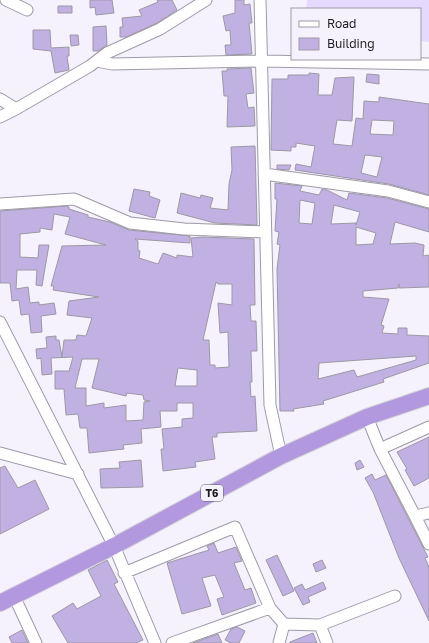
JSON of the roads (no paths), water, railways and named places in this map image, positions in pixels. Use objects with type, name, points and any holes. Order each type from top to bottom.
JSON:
[{"type":"highway","name":"T6","points":[[7,599],[114,546],[281,456],[367,417],[429,396]]},
{"type":"street","points":[[6,0],[28,10]]},
{"type":"street","points":[[0,117],[97,61],[107,53],[160,29],[206,0]]},
{"type":"street","points":[[260,0],[270,405],[281,456]]},
{"type":"street","points":[[97,61],[112,64],[262,61],[429,64]]},
{"type":"street","points":[[0,99],[16,109]]},
{"type":"street","points":[[264,174],[388,191],[429,202]]},
{"type":"street","points":[[0,204],[74,200],[130,223],[184,229],[265,232]]},
{"type":"street","points":[[0,322],[114,546],[124,573],[155,643]]},
{"type":"street","points":[[367,417],[380,449],[429,544]]},
{"type":"street","points":[[380,449],[429,427]]},
{"type":"street","points":[[0,453],[78,474]]},
{"type":"street","points":[[415,516],[429,513]]},
{"type":"street","points":[[124,573],[235,527],[270,608],[284,624],[320,624],[395,596]]},
{"type":"street","points":[[7,599],[36,643]]},
{"type":"street","points":[[172,643],[270,608]]},
{"type":"street","points":[[279,643],[284,624]]},
{"type":"street","points":[[320,624],[327,643]]}]
